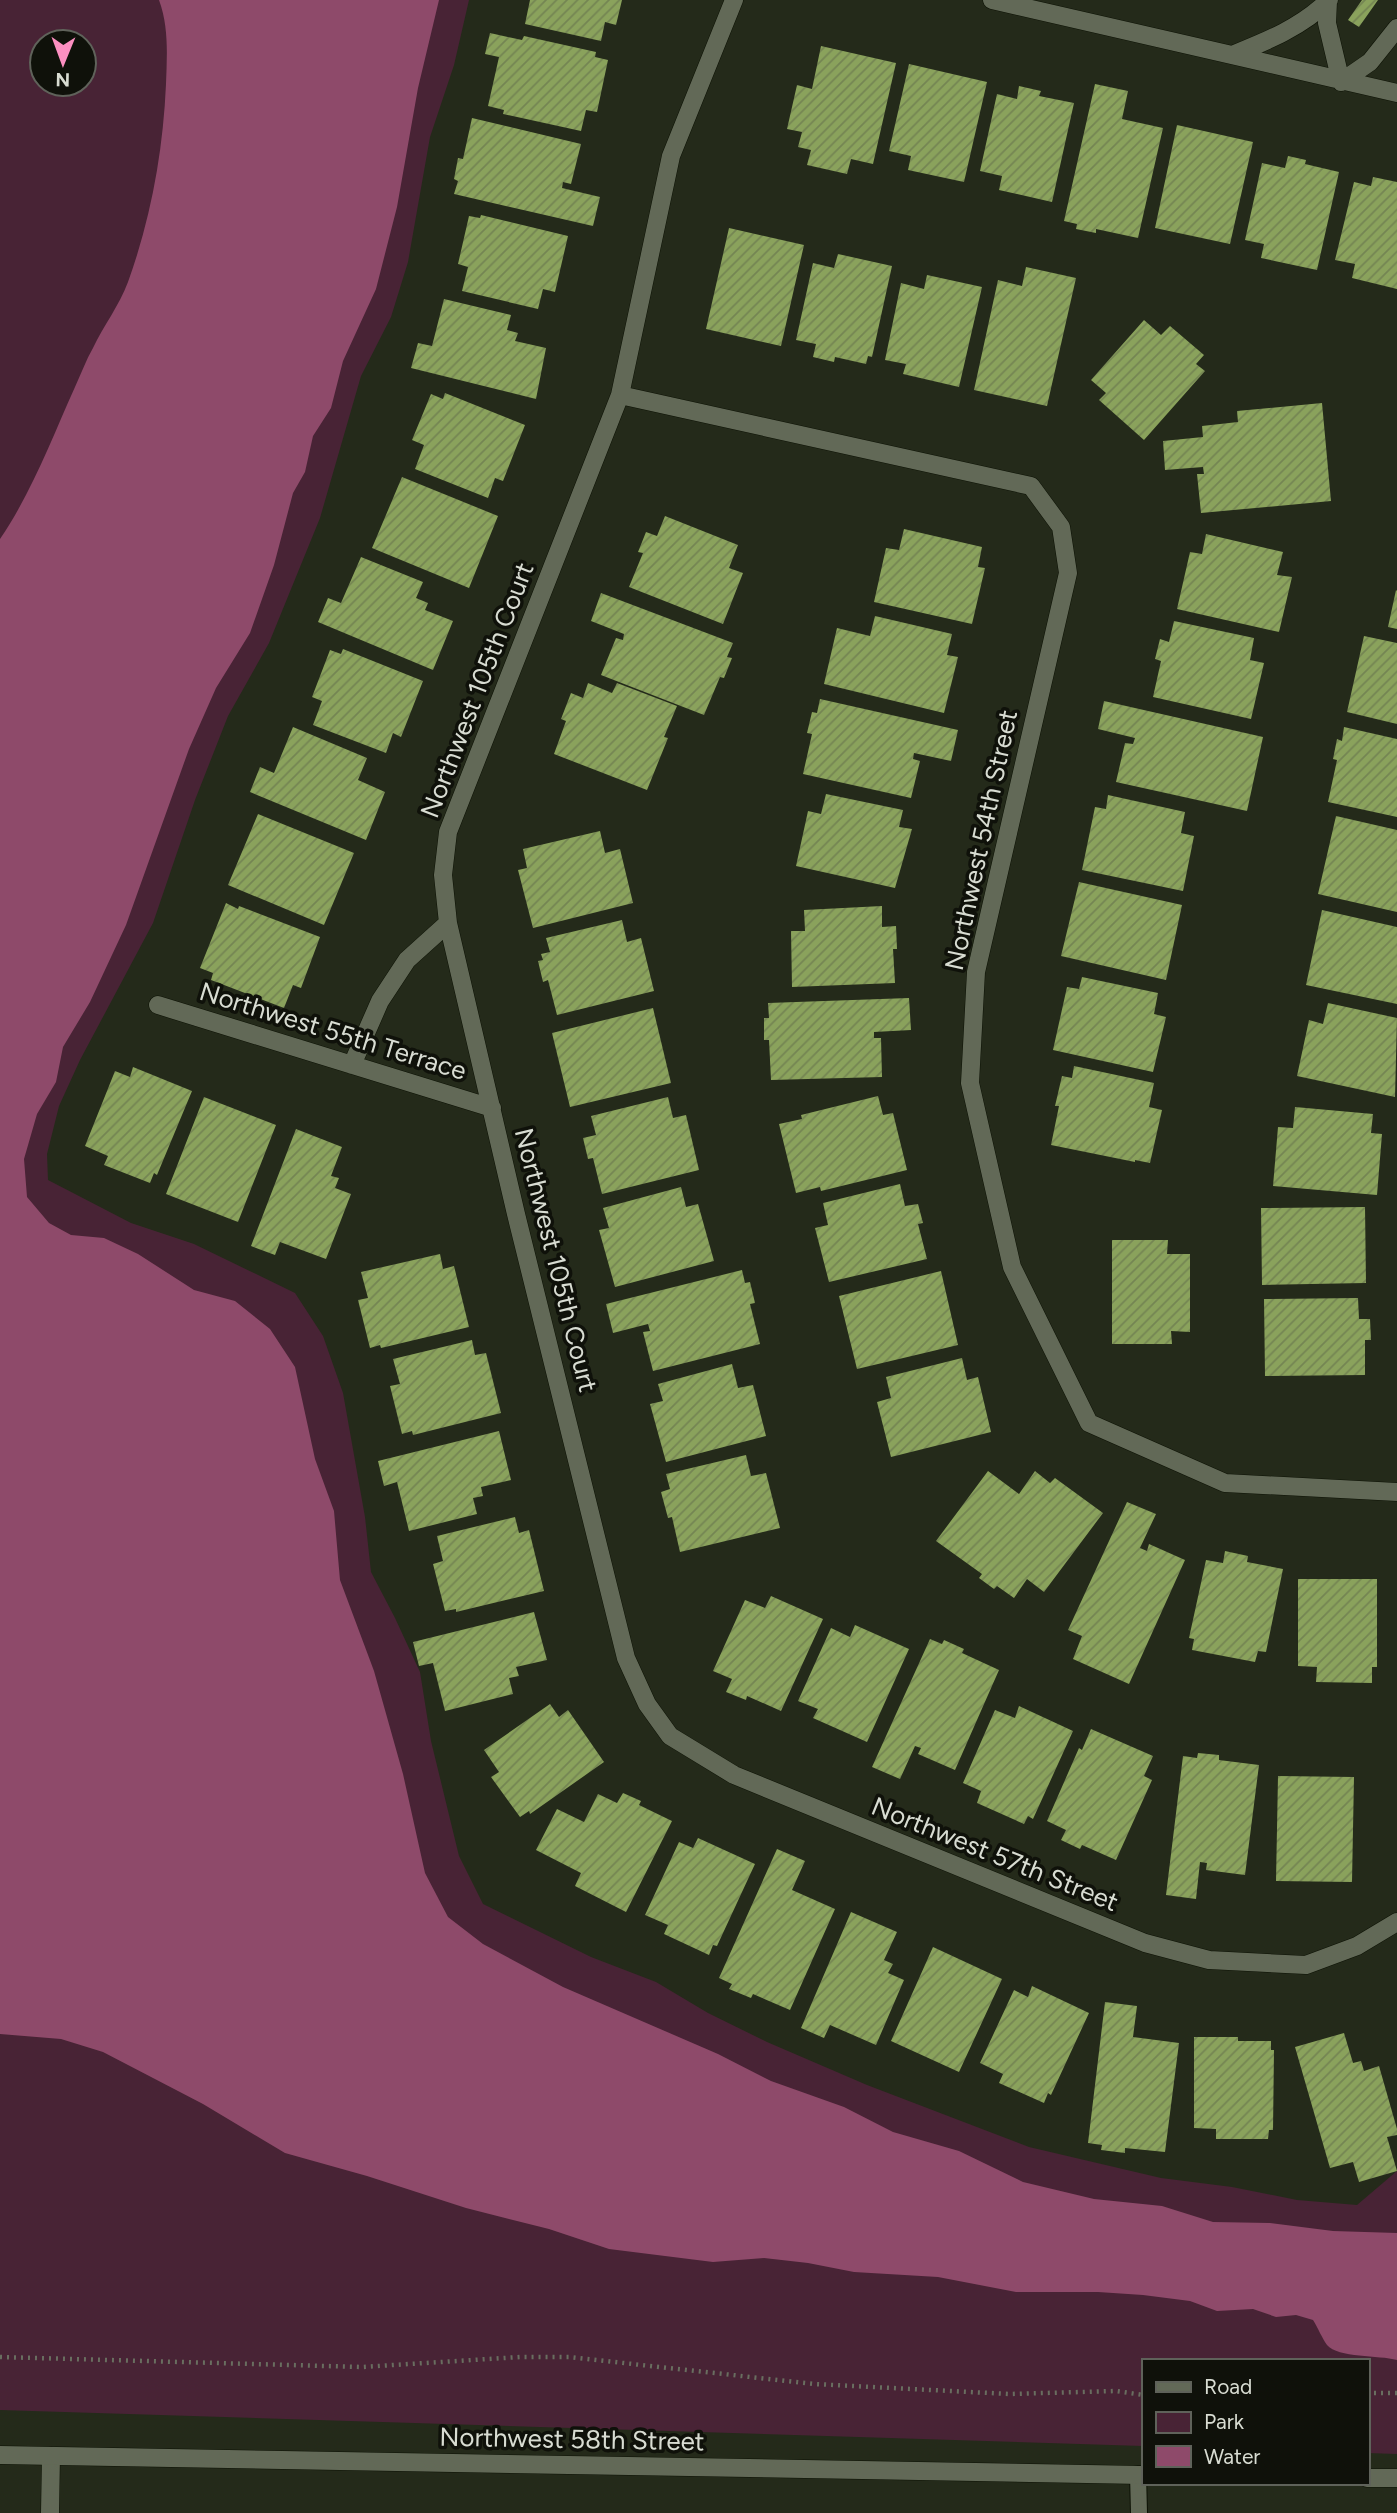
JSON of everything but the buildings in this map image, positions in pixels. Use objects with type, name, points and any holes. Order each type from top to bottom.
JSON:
[{"type":"street","name":"Northwest 105th Court","points":[[626,1658],[516,1214],[448,923],[443,875],[448,832],[620,395],[671,156],[734,0]]},
{"type":"street","points":[[992,0],[1397,93]]},
{"type":"street","points":[[1232,55],[1279,36],[1328,1]]},
{"type":"street","points":[[1328,1],[1326,23],[1341,82]]},
{"type":"street","points":[[1341,82],[1370,62],[1397,28]]},
{"type":"street","name":"Northwest 54th Street","points":[[620,395],[1031,486],[1061,527],[1068,573],[976,972],[970,1083],[1012,1267],[1088,1423],[1225,1483],[1397,1492]]},
{"type":"street","points":[[352,1065],[380,1001],[407,960],[448,923]]},
{"type":"street","name":"Northwest 55th Terrace","points":[[158,1005],[492,1108]]},
{"type":"street","name":"Northwest 57th Street","points":[[626,1658],[647,1704],[670,1736],[734,1775],[1145,1943],[1209,1960],[1306,1965],[1357,1946],[1397,1922]]},
{"type":"street","name":"Northwest 58th Street","points":[[0,2455],[1141,2474]]},
{"type":"street","points":[[50,2513],[51,2456]]},
{"type":"street","points":[[1369,2478],[1397,2478]]},
{"type":"lane","points":[[1139,2513],[1141,2474]]},
{"type":"path","points":[[0,2357],[362,2367],[520,2357],[569,2357],[826,2385],[1009,2393],[1116,2392],[1142,2395]]},
{"type":"path","points":[[1369,2393],[1397,2393]]},
{"type":"green space","points":[[0,0],[469,0],[454,65],[430,137],[408,262],[391,317],[361,376],[320,518],[269,643],[228,716],[195,800],[153,923],[80,1060],[59,1106],[47,1154],[48,1180],[131,1223],[194,1244],[295,1293],[323,1336],[343,1393],[365,1517],[371,1572],[420,1672],[431,1741],[459,1856],[483,1904],[591,1957],[656,1982],[708,2013],[767,2042],[867,2085],[1029,2147],[1161,2178],[1232,2187],[1297,2200],[1357,2205],[1397,2171],[1397,2454],[1369,2453],[1369,2359],[1142,2359],[1142,2446],[0,2410]]},
{"type":"water","points":[[159,0],[439,0],[418,88],[397,207],[376,289],[343,361],[331,408],[313,436],[305,472],[293,493],[274,565],[250,633],[216,688],[189,749],[126,925],[90,1002],[63,1047],[56,1082],[37,1114],[24,1159],[27,1197],[49,1223],[71,1235],[104,1238],[138,1254],[194,1290],[235,1301],[270,1329],[295,1367],[315,1459],[334,1511],[340,1580],[374,1671],[403,1774],[425,1873],[448,1917],[483,1944],[563,1987],[718,2054],[771,2081],[844,2107],[893,2132],[959,2151],[1023,2182],[1094,2199],[1162,2206],[1213,2222],[1270,2223],[1333,2231],[1397,2233],[1397,2360],[1332,2349],[1313,2320],[1296,2315],[1276,2317],[1253,2309],[1217,2311],[1190,2301],[1143,2295],[1016,2292],[938,2277],[854,2272],[764,2258],[713,2262],[609,2249],[549,2229],[466,2208],[285,2153],[203,2104],[103,2052],[61,2039],[0,2034],[0,539],[32,484],[88,357],[124,291],[136,258],[159,160],[164,109],[167,42]]}]
